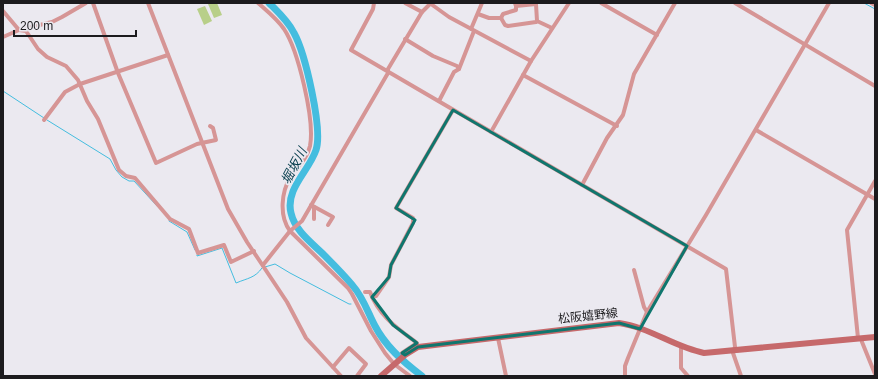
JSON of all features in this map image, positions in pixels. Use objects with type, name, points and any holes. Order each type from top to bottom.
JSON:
[{"type":"main road","name":"松阪嬉野線","points":[[381,376],[394,364],[418,347],[619,323],[640,328],[691,350],[704,353],[875,337]]},
{"type":"street","points":[[3,37],[19,30],[52,22],[86,3]]},
{"type":"street","points":[[93,3],[118,73],[156,163],[197,144],[216,140],[213,128],[210,126]]},
{"type":"street","points":[[148,3],[228,209],[247,242],[287,302],[306,338],[341,376]]},
{"type":"street","points":[[258,3],[281,25],[293,46],[298,61],[309,113],[311,134],[308,153],[288,181],[284,198],[284,219],[291,230],[348,288],[371,331],[385,353],[394,364],[410,376]]},
{"type":"street","points":[[374,3],[373,9],[351,50],[388,73],[439,101],[726,269],[734,350],[733,353],[741,376]]},
{"type":"street","points":[[405,3],[422,12]]},
{"type":"street","points":[[439,101],[454,72],[459,69],[482,3]]},
{"type":"street","points":[[491,132],[531,61],[569,3]]},
{"type":"street","points":[[601,3],[657,35]]},
{"type":"street","points":[[582,185],[607,138],[617,126],[623,115],[634,74],[675,3]]},
{"type":"street","points":[[735,3],[875,86]]},
{"type":"street","points":[[625,376],[627,362],[647,312],[756,130],[829,3]]},
{"type":"street","points":[[871,3],[875,5]]},
{"type":"street","points":[[264,267],[291,230],[302,221],[312,206],[388,73],[388,69],[405,39],[422,12],[431,4],[449,17],[531,61]]},
{"type":"street","points":[[502,18],[503,14],[516,10],[515,4],[536,4],[537,21]]},
{"type":"street","points":[[3,11],[19,30],[26,31],[38,49],[47,57],[66,66],[80,84],[98,119],[119,170],[126,176],[135,178],[170,219],[188,229],[198,253],[224,245],[231,262],[254,251]]},
{"type":"street","points":[[478,14],[489,18],[502,18]]},
{"type":"street","points":[[502,18],[505,25],[508,26],[537,21],[552,28]]},
{"type":"street","points":[[405,39],[433,56],[457,66],[459,69]]},
{"type":"street","points":[[46,118],[65,92],[80,84],[118,73],[168,55]]},
{"type":"street","points":[[523,75],[617,126]]},
{"type":"street","points":[[372,297],[376,296],[389,277],[392,265],[413,223],[413,218],[396,208],[453,110]]},
{"type":"street","points":[[756,130],[875,199]]},
{"type":"street","points":[[872,376],[875,374],[860,338],[847,232],[875,181]]},
{"type":"street","points":[[312,206],[314,219]]},
{"type":"street","points":[[312,206],[333,217],[328,225]]},
{"type":"street","points":[[634,270],[644,307],[647,312]]},
{"type":"street","points":[[365,292],[370,292],[375,304],[393,325],[417,343],[402,353],[406,355]]},
{"type":"street","points":[[498,338],[506,376]]},
{"type":"street","points":[[681,346],[681,368],[688,376]]},
{"type":"street","points":[[333,367],[349,348],[366,364],[357,376]]},
{"type":"highlighted area","points":[[453,110],[687,246],[640,329],[619,323],[418,347],[405,355],[402,353],[417,343],[393,325],[372,297],[389,277],[391,265],[415,220],[396,208]]},
{"type":"green space","points":[[217,3],[222,15],[214,18],[208,4]]},
{"type":"green space","points":[[205,6],[212,21],[204,25],[197,9]]},
{"type":"waterway","name":"堀坂川","points":[[269,3],[289,25],[298,43],[308,73],[317,126],[318,140],[316,150],[291,196],[290,204],[293,219],[304,236],[357,290],[372,321],[384,341],[402,360],[422,376]]},
{"type":"waterway","points":[[864,3],[875,9]]},
{"type":"waterway","points":[[3,91],[44,118]]},
{"type":"waterway","points":[[47,120],[110,159],[122,177],[129,181],[134,181],[157,206]]},
{"type":"waterway","points":[[169,221],[187,232],[195,250]]},
{"type":"waterway","points":[[197,255],[222,248],[236,283],[254,276],[262,268]]},
{"type":"waterway","points":[[265,267],[275,264],[351,304]]}]
